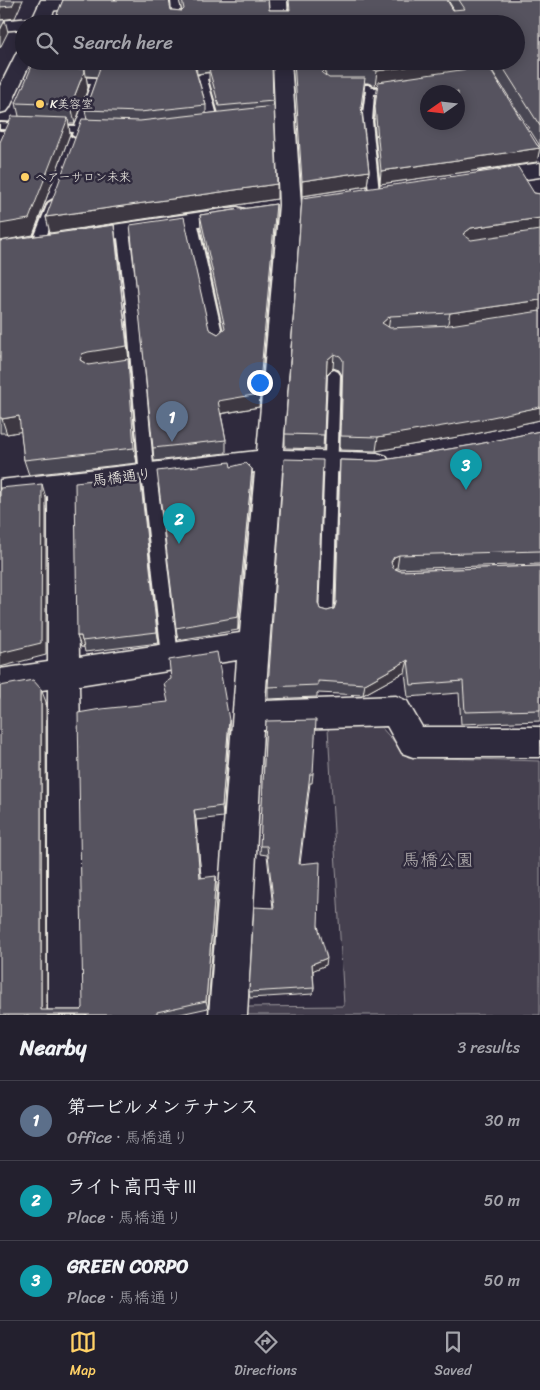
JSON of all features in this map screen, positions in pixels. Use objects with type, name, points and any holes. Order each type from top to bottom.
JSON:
[{"type":"street","points":[[44,13],[121,0]]},
{"type":"street","points":[[278,0],[279,15]]},
{"type":"street","points":[[0,26],[15,22]]},
{"type":"street","points":[[0,107],[21,78],[22,70]]},
{"type":"street","points":[[228,1015],[253,644],[270,460],[282,207],[279,70]]},
{"type":"street","points":[[463,181],[531,177]]},
{"type":"street","points":[[29,245],[282,207]]},
{"type":"street","name":"馬橋通り","points":[[0,491],[270,460],[330,464],[376,463],[403,458]]},
{"type":"street","points":[[62,484],[67,1015]]},
{"type":"street","points":[[0,683],[253,644]]},
{"type":"street","points":[[248,716],[396,712],[413,742],[540,742]]},
{"type":"lane","points":[[175,0],[177,15]]},
{"type":"lane","points":[[482,70],[484,76],[499,92]]},
{"type":"lane","points":[[214,123],[201,77],[237,74]]},
{"type":"lane","points":[[60,80],[97,81],[73,146]]},
{"type":"lane","points":[[375,193],[367,121],[369,93],[402,87]]},
{"type":"lane","points":[[338,88],[368,88],[373,91]]},
{"type":"lane","points":[[0,126],[106,130]]},
{"type":"lane","points":[[29,245],[57,190]]},
{"type":"lane","points":[[191,221],[218,342]]},
{"type":"lane","points":[[123,230],[133,312],[132,368],[146,465],[149,473],[170,656]]},
{"type":"lane","points":[[326,616],[334,375]]},
{"type":"green space","name":"馬橋公園","points":[[380,726],[408,757],[540,761],[540,1015],[246,1015],[246,1007],[344,1006],[328,728]]},
{"type":"building","points":[[0,0],[15,0],[12,6],[0,7]]},
{"type":"building","points":[[63,0],[169,0],[171,10],[182,11],[184,9],[182,0],[268,0],[269,10],[290,10],[289,0],[447,0],[453,10],[465,9],[459,0],[540,0],[540,126],[505,70],[525,70],[525,15],[57,15]]},
{"type":"building","points":[[0,20],[5,20],[0,30]]},
{"type":"building","points":[[30,70],[85,70],[71,105],[16,103]]},
{"type":"building","points":[[99,70],[195,70],[206,105],[140,112],[85,110]]},
{"type":"building","points":[[209,70],[272,70],[273,101],[219,106]]},
{"type":"building","points":[[295,70],[325,70],[322,73],[329,78],[365,78],[361,106],[369,171],[302,181]]},
{"type":"building","points":[[460,70],[490,70],[540,148],[381,171],[375,107],[378,82]]},
{"type":"building","points":[[274,106],[277,184],[46,217],[82,119],[140,121]]},
{"type":"building","points":[[12,116],[68,118],[29,219],[0,224],[0,142]]},
{"type":"building","points":[[518,167],[534,193],[540,194],[540,218],[471,228],[463,234],[471,240],[540,230],[540,300],[450,313],[390,316],[382,323],[390,328],[450,325],[540,311],[540,407],[378,437],[341,436],[343,360],[340,356],[334,354],[327,360],[324,435],[285,434],[302,198]]},
{"type":"building","points":[[276,204],[259,394],[218,401],[226,440],[153,448],[130,225],[184,217],[209,329],[218,334],[225,328],[200,215]]},
{"type":"building","points":[[114,225],[127,346],[88,352],[82,354],[80,360],[88,365],[128,359],[134,448],[24,460],[19,416],[0,418],[0,241]]},
{"type":"building","points":[[540,431],[540,551],[399,555],[394,557],[391,562],[393,568],[400,571],[540,566],[540,710],[465,712],[463,681],[411,685],[408,660],[365,684],[318,681],[318,685],[268,687],[284,459],[323,460],[318,603],[320,609],[327,611],[334,609],[336,603],[340,460],[378,461],[479,444]]},
{"type":"building","points":[[230,462],[231,467],[246,463],[252,469],[238,617],[176,628],[157,471]]},
{"type":"building","points":[[140,475],[157,632],[82,641],[81,636],[77,636],[75,482]]},
{"type":"building","points":[[42,484],[41,643],[0,653],[0,488]]},
{"type":"building","points":[[217,652],[229,720],[222,806],[194,810],[200,878],[216,876],[206,1001],[157,1012],[157,1015],[0,1015],[0,686],[33,680],[41,689],[41,1010],[81,1010],[83,1008],[78,713],[168,702],[164,683],[171,679],[169,660]]},
{"type":"building","points":[[316,720],[313,774],[310,774],[299,864],[320,862],[318,926],[327,958],[312,964],[314,988],[249,992],[254,907],[274,908],[267,846],[260,846],[266,721]]},
{"type":"place","name":"K美容室","points":[[40,104]]},
{"type":"place","name":"ヘアーサロン未来","points":[[25,177]]},
{"type":"place","name":"第一ビルメンテナンス","points":[[172,442]]},
{"type":"place","name":"GREEN CORPO","points":[[466,490]]},
{"type":"place","name":"ライト高円寺Ⅲ","points":[[179,544]]}]
